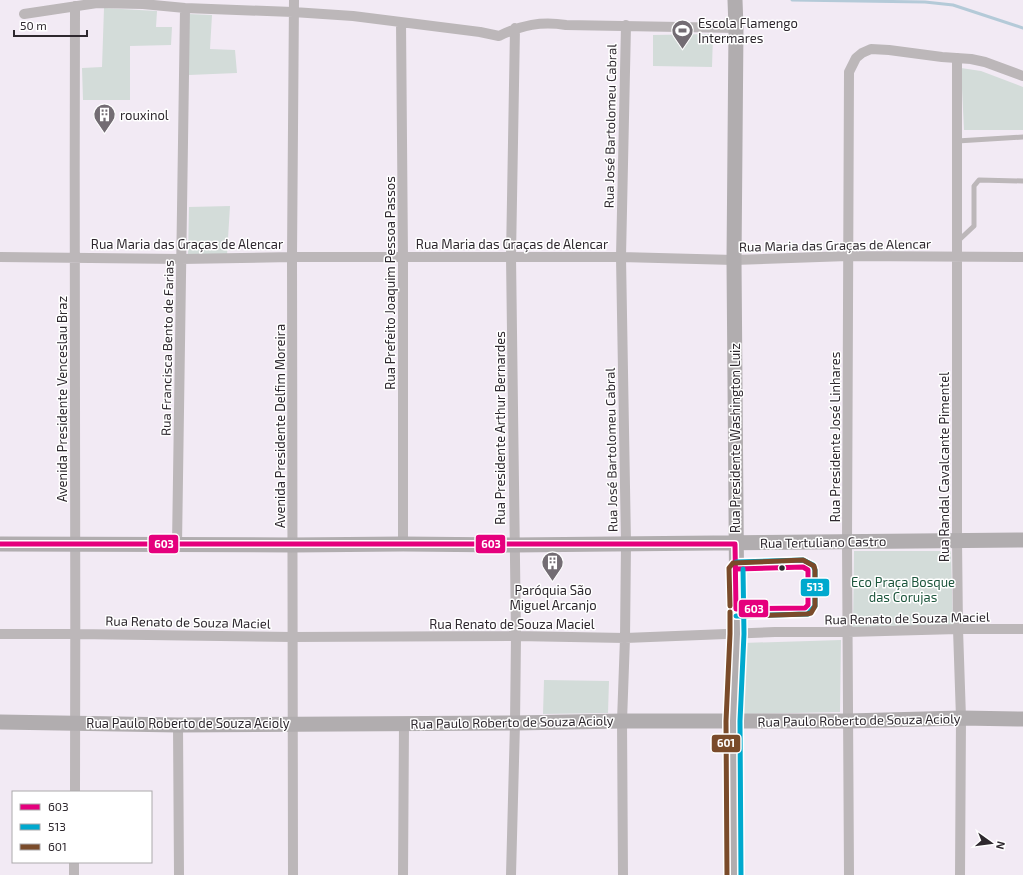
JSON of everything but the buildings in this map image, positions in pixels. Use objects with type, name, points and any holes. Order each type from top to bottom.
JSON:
[{"type":"street","name":"Avenida Presidente Delfim Moreira","points":[[293,875],[292,257],[294,0]]},
{"type":"street","name":"Rua Presidente Washington Luiz","points":[[734,875],[733,721],[737,634],[735,544],[734,260],[735,0]]},
{"type":"street","points":[[24,14],[75,6],[123,3],[185,8],[353,16],[480,32],[499,36],[515,28],[550,22],[566,25],[736,28]]},
{"type":"street","name":"Avenida Presidente Venceslau Braz","points":[[75,6],[75,791]]},
{"type":"street","name":"Rua Francisca Bento de Farias","points":[[177,545],[185,8]]},
{"type":"street","name":"Rua Prefeito Joaquim Pessoa Passos","points":[[401,22],[403,544]]},
{"type":"street","name":"Rua José Bartolomeu Cabral","points":[[623,875],[622,721],[626,544],[621,257],[626,25]]},
{"type":"street","name":"Rua Presidente Arthur Bernardes","points":[[511,875],[516,636],[511,256],[515,28]]},
{"type":"street","name":"Rua Presidente José Linhares","points":[[849,875],[847,541],[849,72],[856,58],[862,53],[871,49],[958,58]]},
{"type":"street","points":[[958,58],[985,62],[1023,76]]},
{"type":"street","name":"Rua Randal Cavalcante Pimentel","points":[[958,58],[957,540],[961,718],[960,875]]},
{"type":"street","name":"Rua Maria das Graças de Alencar","points":[[0,257],[181,259],[511,256],[734,260],[848,256],[1023,257]]},
{"type":"street","name":"Rua Tertuliano Castro","points":[[0,544],[514,545],[1023,540]]},
{"type":"street","name":"Rua Renato de Souza Maciel","points":[[0,634],[292,638],[516,636],[625,638],[774,632],[1023,629]]},
{"type":"street","name":"Rua Paulo Roberto de Souza Acioly","points":[[0,722],[178,725],[622,721],[848,721],[961,718],[1023,719]]},
{"type":"street","points":[[403,875],[404,724]]},
{"type":"street","points":[[178,725],[179,875]]},
{"type":"street","points":[[74,863],[74,875]]},
{"type":"lane","points":[[957,141],[1023,137]]},
{"type":"lane","points":[[958,241],[974,226],[974,186],[976,182],[979,180],[1023,181]]},
{"type":"lane","points":[[736,569],[804,567],[808,570],[808,605],[805,608],[736,609]]},
{"type":"green space","points":[[104,8],[157,11],[156,27],[172,27],[171,45],[130,46],[130,100],[83,100],[82,68],[102,67]]},
{"type":"green space","points":[[188,14],[212,15],[210,49],[235,50],[237,73],[189,75]]},
{"type":"green space","name":"Escola Flamengo Intermares","points":[[713,34],[712,67],[653,66],[653,35]]},
{"type":"green space","points":[[961,68],[981,71],[1023,87],[1023,130],[964,130]]},
{"type":"green space","points":[[230,206],[227,255],[188,255],[189,207]]},
{"type":"green space","name":"Eco Praça Bosque das Corujas","points":[[854,551],[951,551],[953,627],[853,628]]},
{"type":"green space","points":[[841,640],[840,712],[744,714],[743,643]]},
{"type":"green space","points":[[544,680],[609,681],[608,713],[543,714]]},
{"type":"waterway","points":[[792,0],[925,2],[953,5],[1023,28]]},
{"type":"transit line","name":"603","points":[[0,544],[735,544],[736,609],[805,608],[808,605],[808,570],[803,567],[736,569]]},
{"type":"transit line","name":"513","points":[[736,562],[803,560],[813,565],[815,570],[815,606],[808,614],[736,616]]},
{"type":"transit line","name":"601","points":[[730,606],[729,568],[733,563],[803,560],[814,566],[815,606],[811,613],[744,616]]},
{"type":"transit line","name":"513","points":[[741,875],[740,721],[744,634],[743,569]]},
{"type":"transit line","name":"601","points":[[727,875],[726,721],[730,612]]},
{"type":"place","name":"Escola Flamengo Intermares","points":[[683,50]]},
{"type":"place","name":"rouxinol","points":[[105,134]]},
{"type":"place","name":"Paróquia São Miguel Arcanjo","points":[[553,582]]}]
